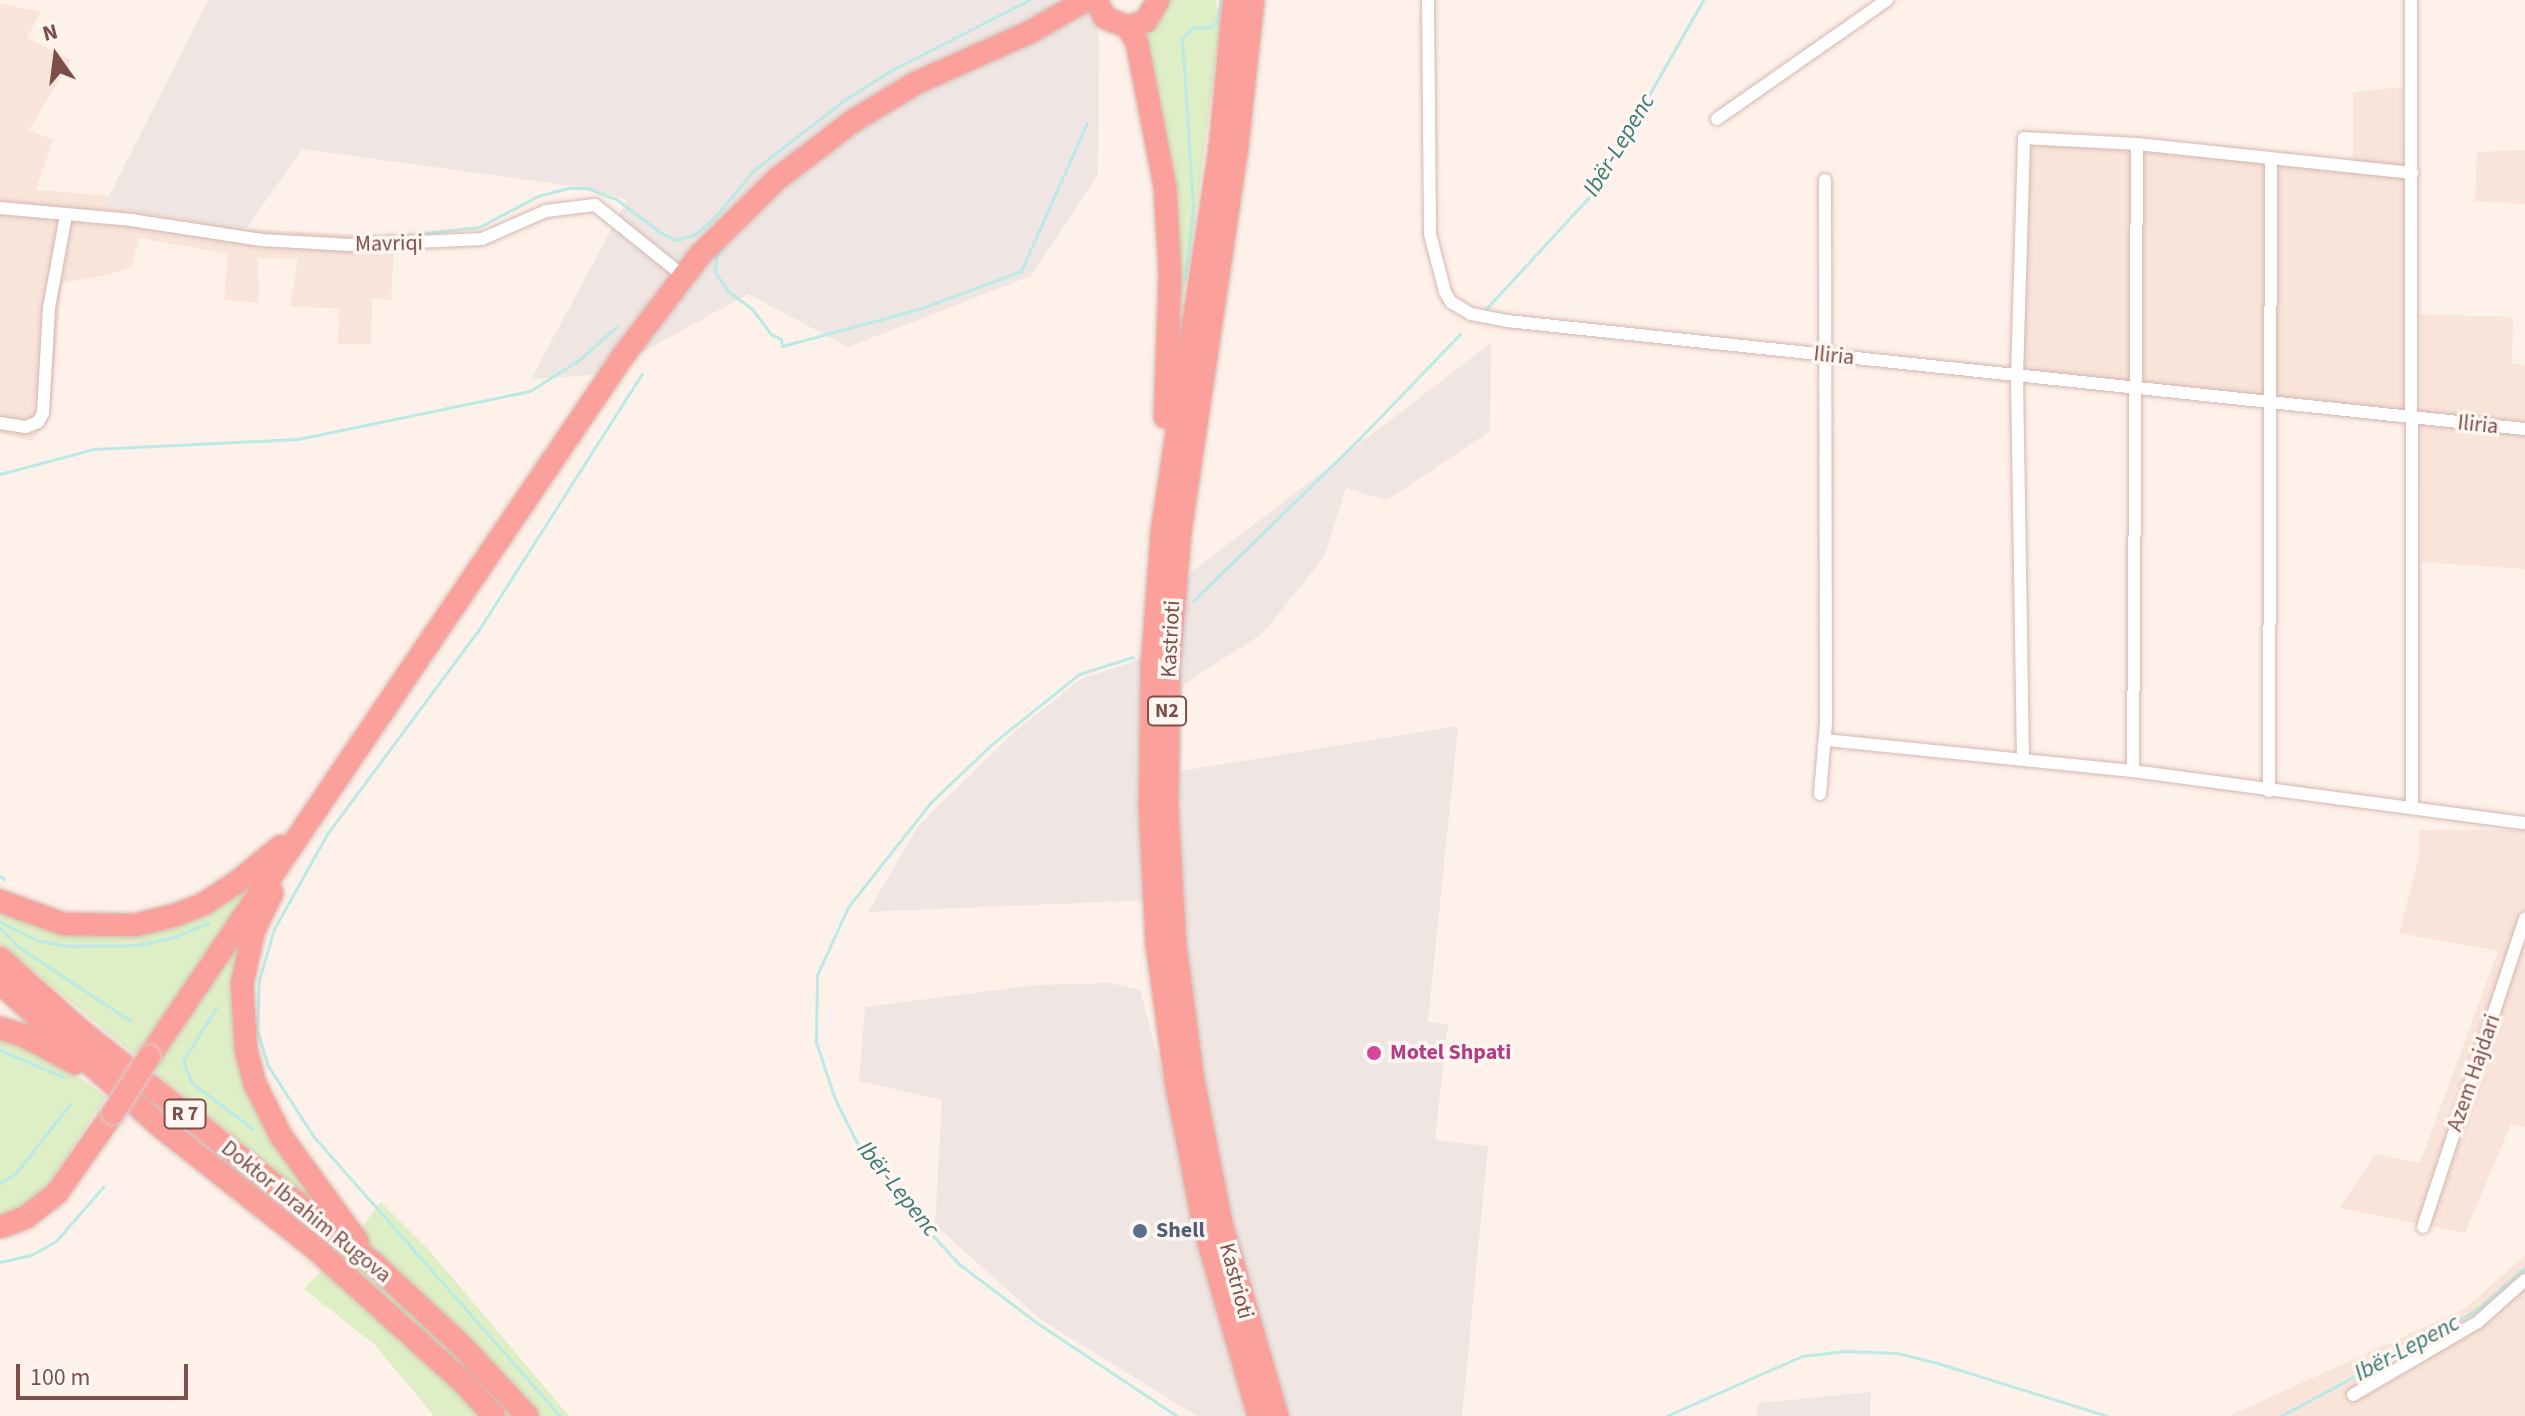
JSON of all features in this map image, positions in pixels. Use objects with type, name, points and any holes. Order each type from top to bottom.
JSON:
[{"type":"highway","points":[[0,1227],[25,1218],[57,1193],[623,356],[682,275],[777,179],[853,121],[916,83],[1030,32],[1086,0]]},
{"type":"highway","points":[[1128,27],[1146,21],[1158,0]]},
{"type":"highway","name":"Kastrioti","points":[[1234,0],[1220,148],[1162,533],[1150,737],[1157,945],[1193,1178],[1222,1297],[1259,1416]]},
{"type":"highway","name":"Kastrioti","points":[[1253,0],[1237,147],[1180,533],[1169,664],[1167,806],[1175,945],[1193,1080],[1221,1223],[1277,1416]]},
{"type":"highway","points":[[1030,32],[1101,9],[1128,27],[1137,43],[1160,153],[1168,229],[1169,351],[1162,533]]},
{"type":"highway","points":[[0,901],[64,924],[135,925],[176,915],[205,903],[236,883],[305,824]]},
{"type":"highway","points":[[305,824],[254,930],[246,956],[241,1016],[246,1049],[255,1084],[281,1136],[374,1264]]},
{"type":"highway","name":"Doktor Ibrahim Rugova","points":[[0,958],[80,1030],[374,1264],[462,1346],[527,1416]]},
{"type":"highway","name":"Doktor Ibrahim Rugova","points":[[0,983],[99,1074],[318,1251],[465,1384],[494,1416]]},
{"type":"highway","points":[[0,1028],[25,1036],[99,1074]]},
{"type":"street","name":"Iliria","points":[[1428,0],[1428,214],[1433,250],[1451,302],[1471,314],[1498,320],[1826,356],[2525,429]]},
{"type":"street","points":[[1717,119],[1887,0]]},
{"type":"street","points":[[2411,0],[2412,808]]},
{"type":"street","points":[[2023,760],[2017,376],[2024,138],[2137,144],[2412,173]]},
{"type":"street","points":[[2133,771],[2137,144]]},
{"type":"street","points":[[2269,791],[2271,159]]},
{"type":"street","points":[[1820,794],[1826,740],[1825,180]]},
{"type":"street","name":"Mavriqi","points":[[1,207],[131,220],[261,240],[392,245],[482,239],[546,211],[595,205],[682,275]]},
{"type":"street","points":[[0,225],[1,207]]},
{"type":"street","points":[[0,423],[26,427],[38,422],[43,413],[49,308],[66,215]]},
{"type":"street","points":[[1826,740],[2133,771],[2525,823]]},
{"type":"street","name":"Azem Hajdari","points":[[2423,1227],[2525,918]]},
{"type":"street","points":[[2353,1395],[2478,1322],[2525,1280]]},
{"type":"shaded area","points":[[208,0],[1086,0],[1099,35],[1098,175],[1031,276],[848,347],[748,294],[603,374],[531,379],[627,200],[587,188],[302,149],[246,229],[104,206]]},
{"type":"shaded area","points":[[0,3],[40,12],[27,38],[71,60],[29,130],[53,140],[36,190],[111,196],[104,205],[246,229],[367,235],[395,233],[391,300],[372,298],[371,344],[338,344],[339,309],[290,306],[298,259],[258,258],[259,303],[224,300],[228,254],[139,238],[132,266],[109,275],[62,283],[50,415],[33,441],[0,433]]},
{"type":"shaded area","points":[[2403,87],[2406,412],[2017,376],[2021,130],[2269,162],[2353,161],[2353,92]]},
{"type":"shaded area","points":[[2525,150],[2525,204],[2475,201],[2477,152]]},
{"type":"shaded area","points":[[2420,314],[2513,317],[2512,363],[2525,365],[2525,569],[2421,562]]},
{"type":"shaded area","points":[[1491,343],[1490,431],[1387,500],[1346,488],[1324,557],[1263,633],[1183,685],[1181,771],[1458,726],[1428,1022],[1448,1024],[1435,1140],[1488,1146],[1462,1416],[1197,1416],[1040,1319],[935,1225],[942,1100],[859,1081],[865,1007],[1038,985],[1109,983],[1140,990],[1168,1096],[1147,900],[868,912],[918,826],[1014,732],[1081,679],[1138,660],[1185,577]]},
{"type":"shaded area","points":[[2419,830],[2525,830],[2525,1127],[2511,1124],[2465,1233],[2340,1208],[2375,1154],[2420,1163],[2498,951],[2399,933],[2419,856]]},
{"type":"shaded area","points":[[2525,1255],[2525,1416],[2229,1416],[2466,1308]]},
{"type":"shaded area","points":[[1871,1392],[1870,1416],[1756,1416],[1759,1403]]},
{"type":"green space","points":[[1170,0],[1216,0],[1220,27],[1190,261],[1173,343],[1146,31]]},
{"type":"green space","points":[[270,859],[137,1057],[0,943],[0,906],[155,926]]},
{"type":"green space","points":[[254,912],[239,1053],[340,1224],[153,1071]]},
{"type":"green space","points":[[0,1036],[55,1060],[106,1097],[49,1183],[24,1206],[0,1217]]},
{"type":"green space","points":[[381,1202],[429,1250],[569,1416],[434,1416],[375,1345],[304,1289],[354,1237]]},
{"type":"waterway","points":[[408,235],[479,227],[538,196],[567,188],[587,188],[616,199],[661,233],[676,240],[694,235],[714,218],[754,170],[843,101],[890,71],[1029,0]]},
{"type":"waterway","name":"Ibër-Lepenc","points":[[1483,312],[1593,193],[1703,0]]},
{"type":"waterway","points":[[1185,279],[1193,207],[1182,39],[1192,28],[1210,27],[1218,21],[1220,1]]},
{"type":"waterway","points":[[725,246],[716,256],[715,272],[728,291],[752,309],[771,334],[781,339],[782,346],[919,309],[1021,271],[1087,123]]},
{"type":"waterway","points":[[0,474],[94,449],[298,439],[530,391],[579,360],[616,327]]},
{"type":"waterway","name":"Ibër-Lepenc","points":[[1193,601],[1359,439],[1460,334]]},
{"type":"waterway","points":[[560,1416],[314,1137],[268,1066],[257,1029],[259,980],[274,929],[327,834],[478,631],[642,374]]},
{"type":"waterway","name":"Ibër-Lepenc","points":[[1133,657],[1079,674],[992,744],[931,802],[848,907],[817,975],[816,1042],[835,1099],[857,1143],[911,1212],[959,1264],[1037,1323],[1177,1416]]},
{"type":"waterway","points":[[0,876],[4,879]]},
{"type":"waterway","points":[[0,922],[38,941],[70,946],[138,945],[176,936],[209,923]]},
{"type":"waterway","points":[[0,928],[16,945],[131,1021]]},
{"type":"waterway","points":[[216,1008],[183,1061],[192,1083],[253,1129]]},
{"type":"waterway","points":[[0,1050],[63,1077]]},
{"type":"waterway","points":[[0,1183],[16,1173],[70,1104]]},
{"type":"waterway","points":[[0,1262],[31,1255],[56,1241],[103,1187]]},
{"type":"waterway","name":"Ibër-Lepenc","points":[[2281,1416],[2475,1311],[2525,1268]]},
{"type":"waterway","name":"Ibër-Lepenc","points":[[1666,1416],[1802,1356],[1845,1351],[1897,1353],[1934,1362],[2107,1416]]},
{"type":"place","name":"Motel Shpati","points":[[1374,1053]]},
{"type":"place","name":"Shell","points":[[1140,1231]]}]
